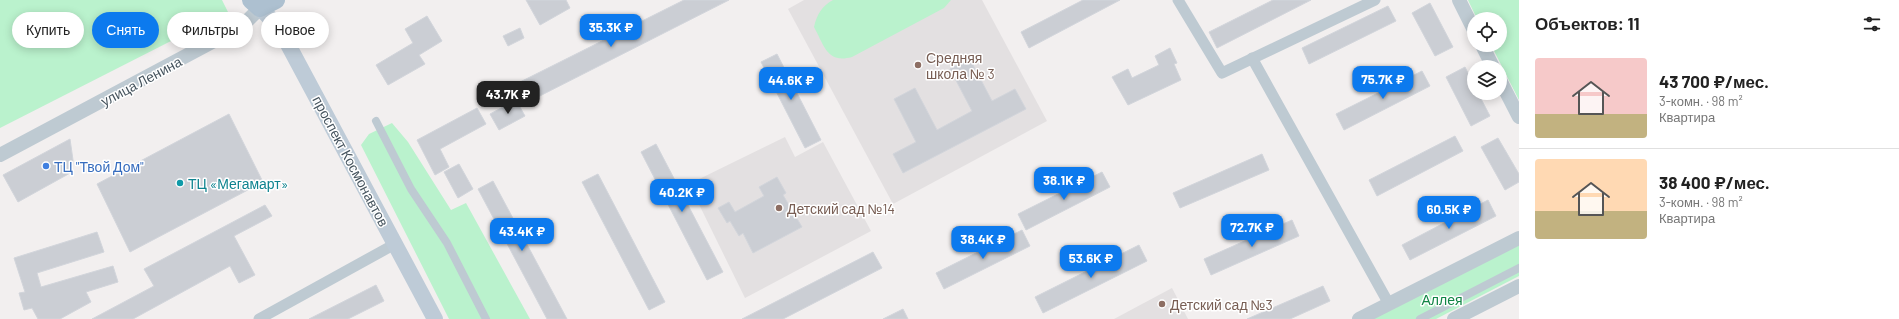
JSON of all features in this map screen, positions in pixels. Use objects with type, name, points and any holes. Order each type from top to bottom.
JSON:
[{"type":"main road","name":"проспект Космонавтов","points":[[263,3],[283,35],[435,319]]},
{"type":"street","points":[[1178,0],[1222,72],[1375,0]]},
{"type":"street","points":[[1459,0],[1467,16]]},
{"type":"street","name":"улица Ленина","points":[[0,155],[242,26],[263,3]]},
{"type":"street","points":[[1252,58],[1389,304]]},
{"type":"street","points":[[1507,94],[1519,117]]},
{"type":"street","points":[[376,121],[411,189],[447,243],[486,319]]},
{"type":"street","points":[[1360,319],[1519,238]]},
{"type":"street","points":[[259,319],[277,314],[396,244]]},
{"type":"street","points":[[1420,319],[1519,268]]},
{"type":"street","points":[[1454,319],[1519,286]]},
{"type":"shaded area","name":"Средняя школа № 3","points":[[804,0],[982,0],[1047,121],[893,204],[788,9]]},
{"type":"shaded area","name":"Детский сад №14","points":[[785,137],[795,157],[823,142],[871,231],[745,298],[689,184]]},
{"type":"shaded area","name":"Детский сад №3","points":[[1172,288],[1188,319],[1114,319]]},
{"type":"green space","points":[[0,0],[222,0],[228,12],[167,12],[167,43],[159,47],[159,12],[92,12],[92,48],[157,48],[0,128]]},
{"type":"green space","points":[[833,0],[951,0],[944,8],[852,57],[837,58],[827,51],[814,27],[820,11]]},
{"type":"green space","points":[[1468,0],[1519,0],[1519,100],[1507,76],[1507,60],[1499,60],[1495,52],[1507,52],[1507,12],[1474,12]]},
{"type":"green space","points":[[392,123],[408,142],[451,210],[466,203],[530,319],[449,319],[361,145],[369,134]]},
{"type":"green space","name":"Аллея","points":[[1519,242],[1519,276],[1436,319],[1369,319]]},
{"type":"building","points":[[526,0],[566,0],[570,8],[540,25]]},
{"type":"building","points":[[684,0],[729,0],[522,105],[512,86]]},
{"type":"building","points":[[1083,0],[1120,0],[1029,48],[1021,32]]},
{"type":"building","points":[[1273,0],[1311,0],[1217,48],[1209,32]]},
{"type":"building","points":[[1430,3],[1453,47],[1435,56],[1412,13]]},
{"type":"building","points":[[1388,6],[1396,21],[1309,64],[1302,48]]},
{"type":"building","points":[[427,16],[442,41],[419,55],[425,64],[388,85],[376,65],[413,43],[405,29]]},
{"type":"building","points":[[520,28],[524,38],[508,46],[503,36]]},
{"type":"building","points":[[1170,48],[1177,63],[1174,64],[1181,80],[1128,105],[1112,77],[1128,69],[1132,78],[1159,65],[1155,56]]},
{"type":"building","points":[[777,54],[821,140],[805,148],[761,62]]},
{"type":"building","points":[[970,59],[992,101],[1015,89],[1026,109],[903,173],[893,154],[916,142],[894,99],[915,88],[937,130],[972,111],[950,69]]},
{"type":"building","points":[[1465,67],[1467,71],[1467,100],[1482,100],[1490,116],[1471,126],[1446,77]]},
{"type":"building","points":[[1422,71],[1430,86],[1344,130],[1336,114]]},
{"type":"building","points":[[516,100],[525,116],[499,130],[490,114]]},
{"type":"building","points":[[477,108],[486,124],[440,149],[449,167],[435,175],[417,140]]},
{"type":"building","name":"ТЦ «Мегамарт»","points":[[229,114],[263,182],[130,252],[97,184]]},
{"type":"building","points":[[1455,136],[1463,151],[1377,196],[1369,180]]},
{"type":"building","points":[[1498,138],[1519,174],[1519,182],[1505,190],[1481,147]]},
{"type":"building","name":"ТЦ \"Твой Дом\"","points":[[70,139],[73,160],[72,172],[18,202],[3,175]]},
{"type":"building","points":[[656,144],[723,272],[707,280],[641,152]]},
{"type":"building","points":[[1262,154],[1269,170],[1180,208],[1173,193]]},
{"type":"building","points":[[459,164],[473,189],[458,198],[444,172]]},
{"type":"building","points":[[1102,172],[1110,187],[1026,230],[1018,214]]},
{"type":"building","points":[[598,174],[665,302],[649,310],[582,182]]},
{"type":"building","points":[[777,177],[786,193],[783,195],[802,227],[753,253],[743,233],[739,236],[730,221],[727,223],[718,208],[729,202],[735,212],[764,196],[759,187]]},
{"type":"building","points":[[493,181],[567,319],[547,319],[478,189]]},
{"type":"building","points":[[1488,200],[1496,216],[1410,260],[1402,245]]},
{"type":"building","points":[[265,205],[272,216],[234,236],[255,275],[239,283],[230,266],[133,319],[92,319],[154,286],[144,269]]},
{"type":"building","points":[[1292,220],[1299,236],[1211,275],[1204,259]]},
{"type":"building","points":[[1022,230],[1030,246],[944,289],[936,273]]},
{"type":"building","points":[[97,232],[104,252],[37,273],[41,287],[113,266],[118,282],[86,292],[91,302],[60,319],[38,319],[32,308],[24,310],[19,293],[25,292],[14,258]]},
{"type":"building","points":[[1139,245],[1147,261],[1043,313],[1035,297]]},
{"type":"building","points":[[873,252],[882,268],[783,319],[742,319]]},
{"type":"building","points":[[376,285],[384,301],[348,319],[309,319]]},
{"type":"building","points":[[1323,286],[1330,301],[1290,319],[1247,319]]},
{"type":"building","points":[[903,309],[908,319],[883,319]]},
{"type":"place","name":"Средняя школа № 3","points":[[918,65]]},
{"type":"place","name":"ТЦ \"Твой Дом\"","points":[[46,166]]},
{"type":"place","name":"ТЦ «Мегамарт»","points":[[180,183]]},
{"type":"place","name":"Детский сад №14","points":[[779,208]]},
{"type":"place","name":"Детский сад №3","points":[[1162,304]]}]
